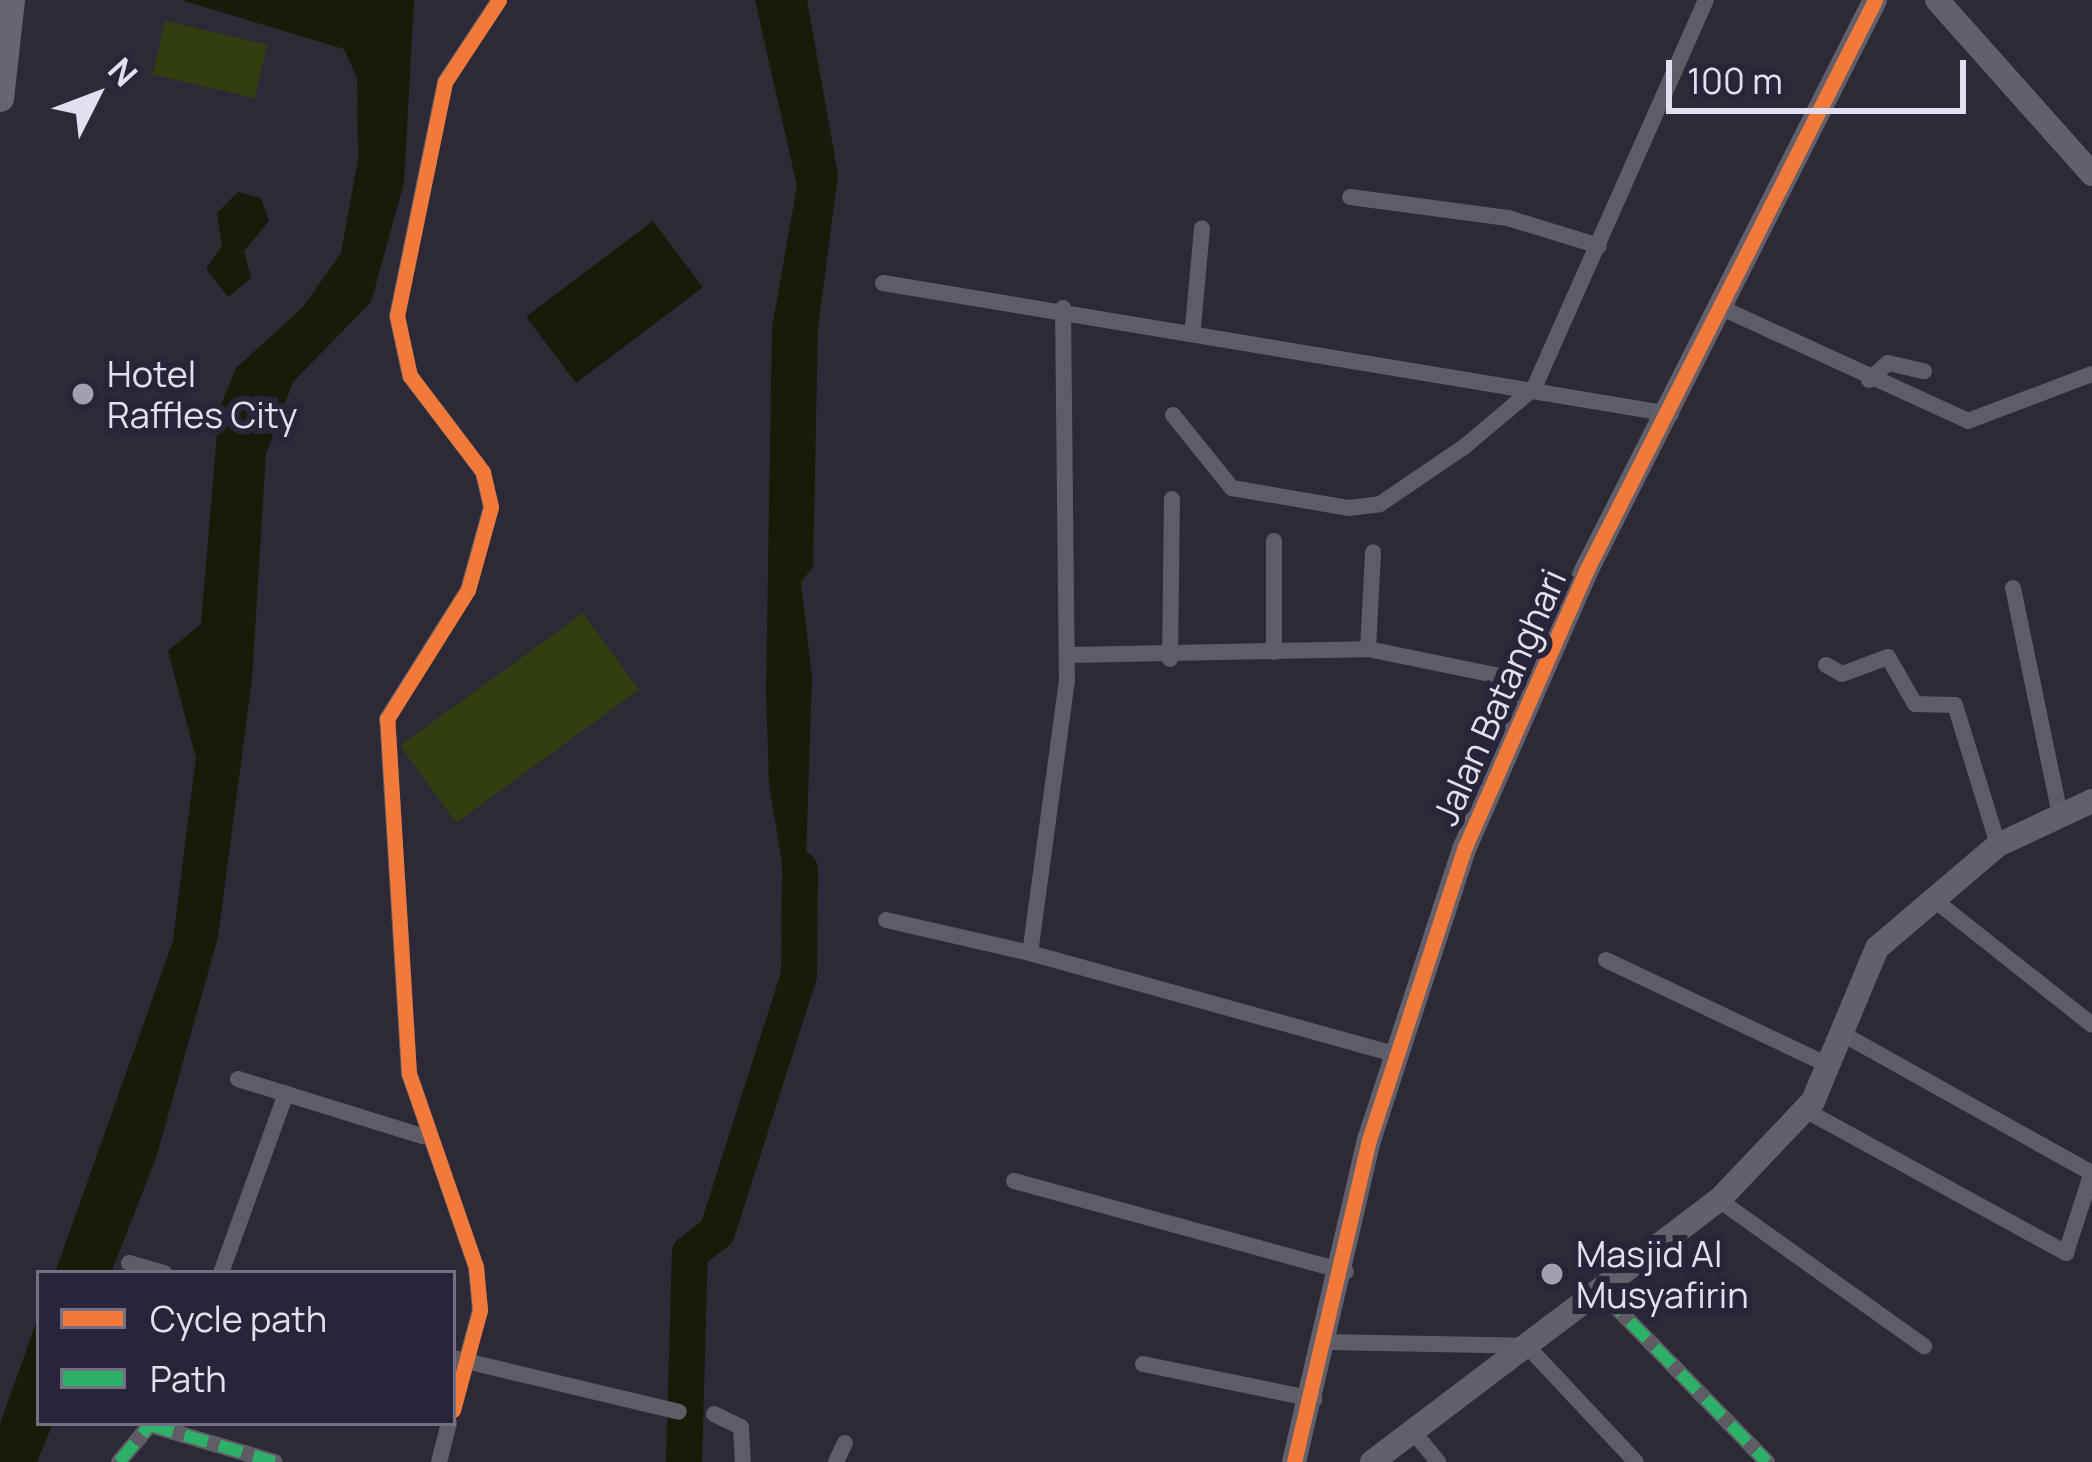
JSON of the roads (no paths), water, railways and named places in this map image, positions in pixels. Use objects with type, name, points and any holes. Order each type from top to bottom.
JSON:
[{"type":"main road","points":[[0,98],[11,0]]},
{"type":"street","points":[[499,0],[445,82],[397,316],[410,376],[483,472],[491,507],[468,590],[388,719],[422,1136],[476,1267],[459,1360],[679,1412]]},
{"type":"street","points":[[1173,415],[1232,488],[1366,508],[1534,388],[1706,0]]},
{"type":"street","name":"Jalan Batanghari","points":[[1294,1462],[1346,1272],[1394,1054],[1465,847],[1539,684],[1875,0]]},
{"type":"street","points":[[1937,0],[2092,174]]},
{"type":"street","points":[[1350,197],[1508,218],[1599,246]]},
{"type":"street","points":[[1192,327],[1202,228]]},
{"type":"street","points":[[883,283],[1192,327],[1671,414]]},
{"type":"street","points":[[1030,953],[1066,655],[1064,308]]},
{"type":"street","points":[[1726,310],[1869,380],[1968,421],[2092,374]]},
{"type":"street","points":[[1869,380],[1888,363],[1924,371]]},
{"type":"street","points":[[1171,659],[1172,499]]},
{"type":"street","points":[[1274,541],[1274,652]]},
{"type":"street","points":[[1368,650],[1373,552]]},
{"type":"street","points":[[2013,588],[2060,814]]},
{"type":"street","points":[[1066,655],[1171,659],[1368,650],[1539,684]]},
{"type":"street","points":[[1826,665],[1842,674],[1888,657],[1915,704],[1955,706],[1998,845]]},
{"type":"street","points":[[1372,1462],[1527,1346],[1605,1296],[1719,1200],[1805,1110],[1830,1066],[1877,948],[1998,845],[2092,801]]},
{"type":"street","points":[[1932,898],[2092,1025]]},
{"type":"street","points":[[886,920],[1030,953],[1394,1054]]},
{"type":"street","points":[[1606,960],[1830,1066]]},
{"type":"street","points":[[1805,1110],[2066,1253],[2092,1172],[1841,1034]]},
{"type":"street","points":[[238,1079],[422,1136]]},
{"type":"street","points":[[222,1270],[286,1094]]},
{"type":"street","points":[[1014,1181],[1346,1272]]},
{"type":"street","points":[[1719,1200],[1924,1346]]},
{"type":"street","points":[[129,1263],[154,1270]]},
{"type":"street","points":[[1605,1296],[1767,1462]]},
{"type":"street","points":[[1326,1342],[1527,1346],[1636,1462]]},
{"type":"street","points":[[1143,1364],[1314,1399]]},
{"type":"street","points":[[714,1414],[741,1427],[743,1462]]},
{"type":"street","points":[[119,1462],[137,1426]]},
{"type":"street","points":[[141,1426],[275,1462]]},
{"type":"street","points":[[439,1462],[448,1426]]},
{"type":"street","points":[[1414,1432],[1438,1462]]},
{"type":"street","points":[[836,1462],[845,1443]]},
{"type":"waterway","points":[[684,1462],[690,1253],[717,1232],[799,975],[800,869]]},
{"type":"place","name":"Hotel Raffles City","points":[[83,394]]},
{"type":"place","name":"Masjid Al Musyafirin","points":[[1552,1274]]}]
